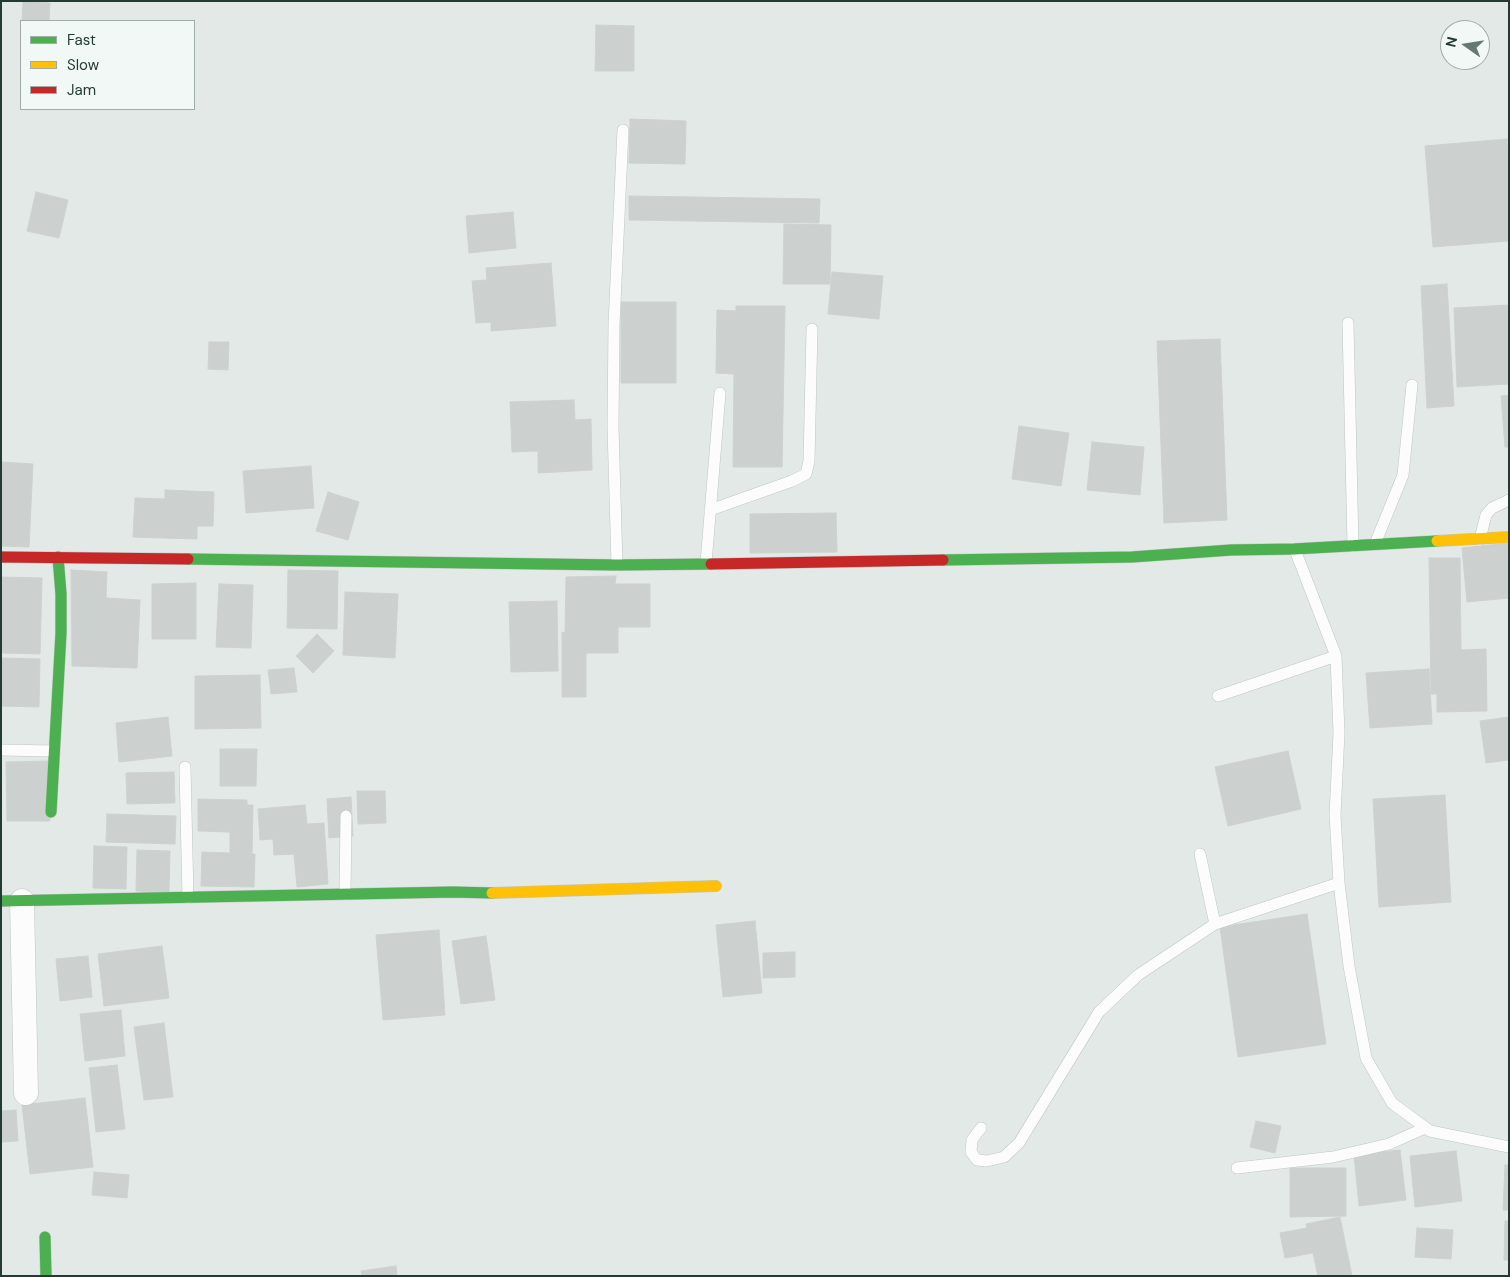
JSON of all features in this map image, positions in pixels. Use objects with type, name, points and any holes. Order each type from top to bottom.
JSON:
[{"type":"street","points":[[1,557],[617,565],[1132,557],[1231,550],[1294,549],[1509,537]]},
{"type":"street","points":[[51,812],[61,633],[61,594],[58,558]]},
{"type":"street","points":[[26,1093],[12,901],[453,892],[507,893],[716,886]]},
{"type":"street","points":[[45,1236],[46,1276]]},
{"type":"lane","points":[[617,565],[612,427],[614,324],[623,130]]},
{"type":"lane","points":[[1348,323],[1353,546]]},
{"type":"lane","points":[[710,510],[792,481],[806,474],[809,461],[812,330]]},
{"type":"lane","points":[[1374,544],[1403,475],[1412,385]]},
{"type":"lane","points":[[706,563],[720,393]]},
{"type":"lane","points":[[1480,539],[1486,515],[1492,508],[1509,500]]},
{"type":"lane","points":[[1294,549],[1336,656],[1339,733],[1335,814],[1340,883],[1349,966],[1366,1058],[1392,1103],[1430,1132],[1509,1147]]},
{"type":"lane","points":[[1218,696],[1336,656]]},
{"type":"lane","points":[[1,750],[55,751]]},
{"type":"lane","points":[[185,767],[188,898]]},
{"type":"lane","points":[[345,894],[346,816]]},
{"type":"lane","points":[[1200,854],[1215,924]]},
{"type":"lane","points":[[981,1128],[972,1140],[971,1152],[977,1160],[987,1161],[1004,1157],[1019,1143],[1099,1012],[1138,975],[1215,924],[1340,883]]},
{"type":"lane","points":[[1237,1168],[1333,1158],[1389,1144],[1424,1128]]},
{"type":"building","points":[[23,1],[50,3],[49,20],[22,20]]},
{"type":"building","points":[[596,25],[634,26],[634,71],[595,71]]},
{"type":"building","points":[[630,119],[686,121],[685,164],[629,163]]},
{"type":"building","points":[[1507,139],[1509,163],[1509,241],[1433,247],[1425,146]]},
{"type":"building","points":[[36,192],[68,200],[59,238],[27,231]]},
{"type":"building","points":[[629,196],[820,199],[819,223],[629,220]]},
{"type":"building","points":[[513,212],[516,248],[469,253],[466,216]]},
{"type":"building","points":[[784,224],[831,225],[830,284],[783,284]]},
{"type":"building","points":[[551,263],[556,326],[491,331],[491,322],[476,323],[472,281],[487,280],[486,268]]},
{"type":"building","points":[[832,272],[883,276],[879,319],[828,314]]},
{"type":"building","points":[[1447,284],[1454,406],[1427,408],[1421,286]]},
{"type":"building","points":[[621,302],[676,302],[676,383],[621,383]]},
{"type":"building","points":[[1509,305],[1509,384],[1457,387],[1454,308]]},
{"type":"building","points":[[736,306],[785,306],[782,467],[733,467],[734,374],[716,373],[717,310],[736,311]]},
{"type":"building","points":[[1220,339],[1227,520],[1164,523],[1157,341]]},
{"type":"building","points":[[209,342],[229,342],[228,370],[208,369]]},
{"type":"building","points":[[1509,395],[1509,447],[1505,447],[1501,396]]},
{"type":"building","points":[[574,400],[575,420],[591,419],[592,470],[538,473],[538,451],[512,452],[510,402]]},
{"type":"building","points":[[1019,426],[1069,433],[1061,486],[1012,479]]},
{"type":"building","points":[[1092,442],[1144,447],[1140,495],[1087,490]]},
{"type":"building","points":[[1,462],[33,464],[29,547],[1,546]]},
{"type":"building","points":[[311,466],[314,508],[246,513],[243,471]]},
{"type":"building","points":[[165,490],[214,492],[213,526],[197,526],[197,539],[133,537],[135,498],[165,499]]},
{"type":"building","points":[[328,492],[359,502],[348,540],[316,531]]},
{"type":"building","points":[[836,513],[837,552],[750,553],[750,514]]},
{"type":"building","points":[[1509,543],[1509,598],[1467,602],[1462,548]]},
{"type":"building","points":[[1429,558],[1460,558],[1461,650],[1486,649],[1487,711],[1437,712],[1437,694],[1431,694]]},
{"type":"building","points":[[71,570],[107,572],[106,598],[140,600],[137,668],[72,666]]},
{"type":"building","points":[[288,570],[338,571],[337,629],[287,628]]},
{"type":"building","points":[[616,576],[615,584],[650,584],[650,627],[618,627],[618,653],[586,653],[586,697],[562,697],[562,632],[565,633],[566,577]]},
{"type":"building","points":[[1,577],[42,578],[40,654],[1,653]]},
{"type":"building","points":[[196,583],[196,639],[152,639],[152,584]]},
{"type":"building","points":[[219,584],[253,585],[251,648],[216,647]]},
{"type":"building","points":[[345,592],[398,594],[395,658],[343,655]]},
{"type":"building","points":[[557,601],[558,671],[511,672],[509,602]]},
{"type":"building","points":[[317,634],[334,651],[313,673],[296,656]]},
{"type":"building","points":[[1,658],[40,659],[39,707],[1,706]]},
{"type":"building","points":[[294,668],[297,692],[271,694],[268,670]]},
{"type":"building","points":[[1429,669],[1432,724],[1370,728],[1366,673]]},
{"type":"building","points":[[260,675],[261,728],[195,729],[195,676]]},
{"type":"building","points":[[168,717],[172,756],[119,762],[116,723]]},
{"type":"building","points":[[1509,717],[1509,760],[1486,763],[1480,721]]},
{"type":"building","points":[[220,749],[257,749],[256,786],[220,786]]},
{"type":"building","points":[[1288,751],[1301,809],[1228,826],[1215,767]]},
{"type":"building","points":[[49,761],[50,821],[7,821],[6,762]]},
{"type":"building","points":[[174,772],[175,803],[127,804],[126,773]]},
{"type":"building","points":[[357,791],[385,791],[386,823],[358,824]]},
{"type":"building","points":[[1445,795],[1451,902],[1379,907],[1373,799]]},
{"type":"building","points":[[351,797],[353,836],[329,838],[327,799]]},
{"type":"building","points":[[198,799],[247,800],[247,805],[253,805],[252,854],[255,854],[254,887],[201,886],[202,852],[230,853],[230,832],[198,831]]},
{"type":"building","points":[[305,805],[307,824],[324,823],[328,884],[297,887],[294,854],[274,855],[273,839],[260,840],[258,809]]},
{"type":"building","points":[[107,814],[176,816],[175,844],[106,842]]},
{"type":"building","points":[[94,846],[127,847],[126,889],[93,888]]},
{"type":"building","points":[[137,850],[170,851],[169,892],[136,891]]},
{"type":"building","points":[[1307,914],[1326,1044],[1238,1057],[1220,927]]},
{"type":"building","points":[[755,921],[762,993],[723,997],[716,925]]},
{"type":"building","points":[[439,930],[445,1015],[383,1020],[376,935]]},
{"type":"building","points":[[486,936],[495,1000],[461,1004],[452,941]]},
{"type":"building","points":[[162,946],[169,998],[104,1006],[98,954]]},
{"type":"building","points":[[795,952],[795,977],[763,978],[763,953]]},
{"type":"building","points":[[88,956],[92,997],[60,1001],[56,959]]},
{"type":"building","points":[[121,1010],[125,1056],[85,1061],[80,1014]]},
{"type":"building","points":[[164,1023],[173,1097],[144,1100],[134,1027]]},
{"type":"building","points":[[117,1065],[125,1129],[96,1132],[89,1068]]},
{"type":"building","points":[[85,1098],[93,1167],[30,1174],[22,1105]]},
{"type":"building","points":[[16,1110],[18,1141],[1,1142],[1,1111]]},
{"type":"building","points":[[1256,1121],[1281,1126],[1275,1153],[1250,1147]]},
{"type":"building","points":[[1400,1150],[1406,1200],[1359,1206],[1354,1155]]},
{"type":"building","points":[[1456,1151],[1462,1201],[1415,1207],[1410,1156]]},
{"type":"building","points":[[1505,1165],[1509,1165],[1509,1210],[1503,1210]]},
{"type":"building","points":[[1290,1168],[1346,1168],[1346,1216],[1290,1217]]},
{"type":"building","points":[[94,1172],[129,1175],[127,1198],[92,1195]]},
{"type":"building","points":[[1340,1217],[1352,1276],[1318,1276],[1313,1253],[1285,1258],[1280,1233],[1307,1228],[1306,1224]]},
{"type":"building","points":[[1505,1221],[1509,1221],[1509,1260],[1504,1260]]},
{"type":"building","points":[[1417,1228],[1453,1230],[1451,1259],[1415,1257]]},
{"type":"building","points":[[396,1266],[397,1276],[362,1276],[361,1271]]},
{"type":"traffic: fast","points":[[943,560],[1132,557],[1231,550],[1294,549],[1437,541]]},
{"type":"traffic: fast","points":[[51,812],[61,633],[61,594],[58,557]]},
{"type":"traffic: fast","points":[[188,559],[617,565],[711,564]]},
{"type":"traffic: fast","points":[[1,901],[453,892],[492,893]]},
{"type":"traffic: fast","points":[[45,1237],[46,1276]]},
{"type":"traffic: slow","points":[[1437,541],[1509,537]]},
{"type":"traffic: slow","points":[[492,893],[716,886]]},
{"type":"traffic: jam","points":[[1,557],[188,559]]},
{"type":"traffic: jam","points":[[711,564],[943,560]]}]
